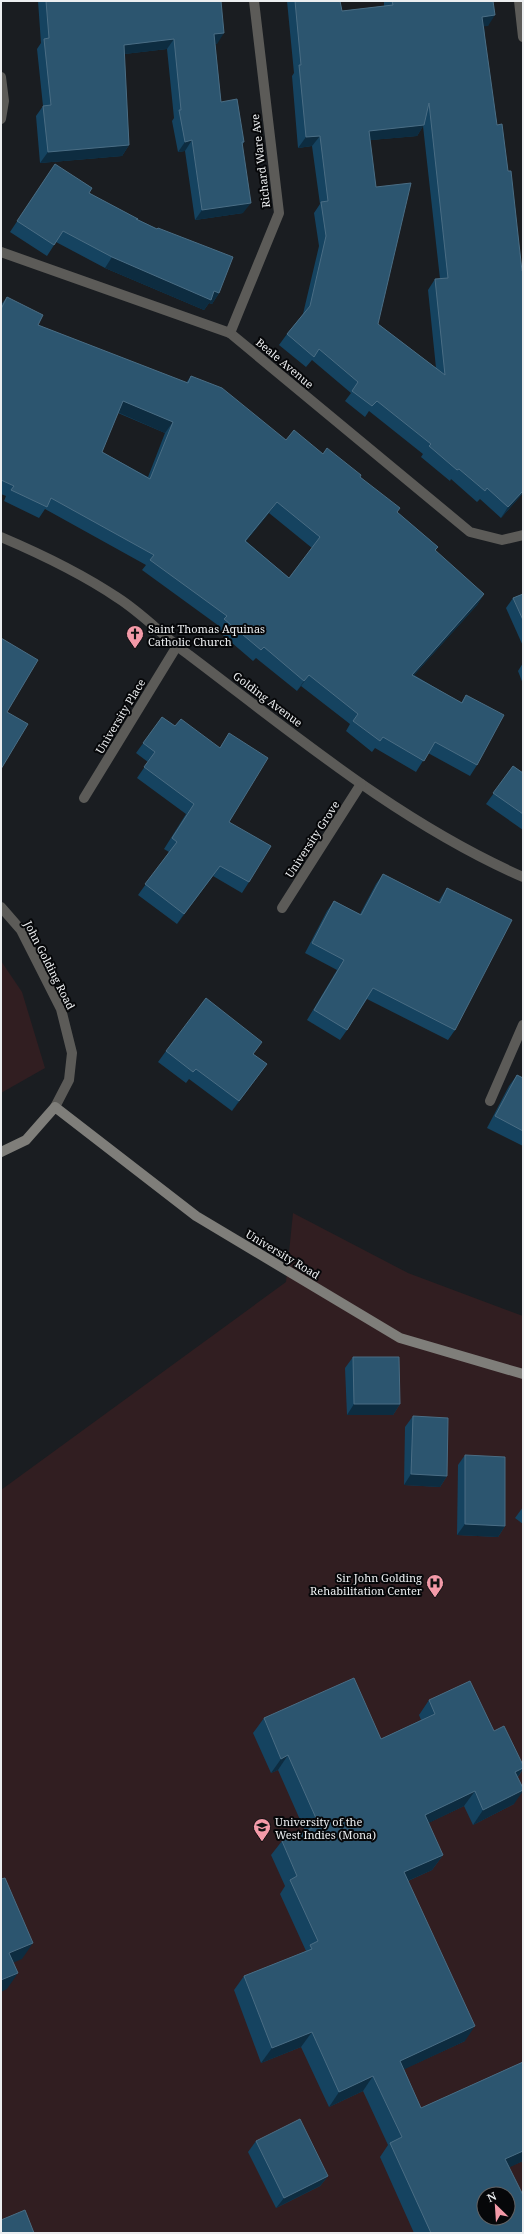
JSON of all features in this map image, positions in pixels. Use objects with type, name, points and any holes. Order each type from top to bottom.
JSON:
[{"type":"street","name":"Richard Ware Ave","points":[[230,333],[279,213],[254,1]]},
{"type":"street","points":[[519,1],[523,37]]},
{"type":"street","points":[[1,77],[4,101],[1,119]]},
{"type":"street","name":"Beale Avenue","points":[[1,252],[230,333],[470,532],[502,540],[523,535]]},
{"type":"street","name":"Golding Avenue","points":[[1,537],[48,557],[118,598],[177,646],[361,784],[480,858],[523,877]]},
{"type":"street","name":"University Place","points":[[84,798],[177,646]]},
{"type":"street","name":"University Grove","points":[[282,908],[361,784]]},
{"type":"street","name":"John Golding Road","points":[[1,907],[21,930],[61,1009],[72,1053],[68,1080],[55,1108],[26,1140],[1,1152]]},
{"type":"street","points":[[490,1101],[523,1025]]},
{"type":"street","name":"University Road","points":[[55,1108],[196,1216],[400,1338],[523,1374]]},
{"type":"shaded area","points":[[1,961],[22,992],[45,1068],[1,1093]]},
{"type":"shaded area","name":"University of the West Indies (Mona)","points":[[293,1213],[408,1273],[523,1316],[523,2233],[1,2233],[1,1490],[286,1282]]},
{"type":"building","points":[[46,1],[221,1],[224,33],[214,34],[221,102],[237,99],[244,142],[242,142],[251,203],[202,210],[192,140],[185,142],[179,110],[181,110],[174,39],[124,45],[129,145],[48,152],[43,106],[51,105],[44,39],[49,38]]},
{"type":"building","points":[[295,1],[340,1],[342,11],[393,5],[392,1],[493,1],[495,15],[482,17],[497,125],[502,124],[508,171],[511,171],[523,271],[523,491],[508,507],[487,488],[485,491],[459,469],[457,470],[429,446],[431,444],[377,401],[372,406],[352,391],[358,382],[319,349],[314,357],[287,334],[310,306],[326,236],[321,202],[328,201],[320,136],[306,137],[299,65],[301,65]],"holes":[[[429,103],[448,278],[435,279],[445,375],[378,324],[411,183],[376,187],[369,131],[424,125]]]},
{"type":"building","points":[[55,164],[92,188],[89,193],[138,219],[136,219],[157,229],[158,228],[233,257],[219,293],[214,291],[211,300],[112,257],[63,231],[54,245],[17,221]]},
{"type":"building","points":[[7,297],[43,315],[38,325],[188,383],[191,376],[222,388],[286,440],[294,430],[323,454],[327,448],[361,475],[360,477],[400,508],[397,512],[438,547],[435,550],[484,594],[412,675],[462,703],[466,695],[504,715],[477,765],[435,742],[424,761],[383,737],[380,741],[353,721],[358,714],[309,675],[304,681],[264,647],[261,650],[224,619],[227,616],[150,560],[154,555],[51,498],[47,507],[11,490],[14,486],[1,480],[1,309]],"holes":[[[123,401],[173,422],[150,479],[102,452]],[[277,502],[320,537],[289,578],[245,541]]]},
{"type":"building","points":[[523,594],[523,620],[513,598]]},
{"type":"building","points":[[1,638],[38,660],[7,712],[28,724],[1,769]]},
{"type":"building","points":[[162,717],[175,726],[181,719],[220,748],[229,733],[268,758],[229,822],[271,846],[249,882],[220,866],[184,914],[145,884],[177,842],[172,838],[194,804],[144,767],[155,752],[143,743]]},
{"type":"building","points":[[513,766],[523,773],[523,814],[493,793]]},
{"type":"building","points":[[383,874],[440,903],[447,888],[512,920],[455,1030],[373,988],[347,1030],[314,1010],[344,960],[312,943],[334,901],[361,915]]},
{"type":"building","points":[[206,998],[262,1042],[253,1054],[267,1064],[239,1101],[196,1069],[193,1072],[166,1051]]},
{"type":"building","points":[[517,1075],[523,1078],[523,1131],[495,1116]]},
{"type":"building","points":[[353,1357],[399,1357],[400,1404],[354,1404]]},
{"type":"building","points":[[413,1416],[448,1418],[447,1476],[411,1474]]},
{"type":"building","points":[[465,1455],[505,1457],[505,1526],[465,1524]]},
{"type":"building","points":[[354,1678],[381,1739],[435,1714],[429,1700],[470,1681],[494,1731],[504,1726],[523,1765],[523,1768],[515,1772],[523,1790],[483,1810],[475,1791],[425,1815],[443,1855],[404,1872],[475,2026],[400,2061],[421,2108],[523,2062],[523,2151],[505,2159],[523,2195],[523,2233],[431,2233],[390,2143],[402,2137],[373,2076],[339,2092],[312,2032],[272,2048],[244,1976],[312,1949],[310,1945],[318,1941],[290,1880],[297,1876],[282,1841],[319,1825],[288,1755],[281,1759],[264,1718]]},
{"type":"building","points":[[5,1878],[33,1943],[9,1953],[18,1973],[1,1980],[1,1879]]},
{"type":"building","points":[[300,2119],[328,2176],[284,2198],[256,2141]]},
{"type":"building","points":[[25,2210],[34,2233],[1,2233],[1,2220]]},
{"type":"place","name":"Saint Thomas Aquinas Catholic Church","points":[[135,649]]},
{"type":"place","name":"Sir John Golding Rehabilitation Center","points":[[435,1598]]},
{"type":"place","name":"University of the West Indies (Mona)","points":[[262,1842]]}]
